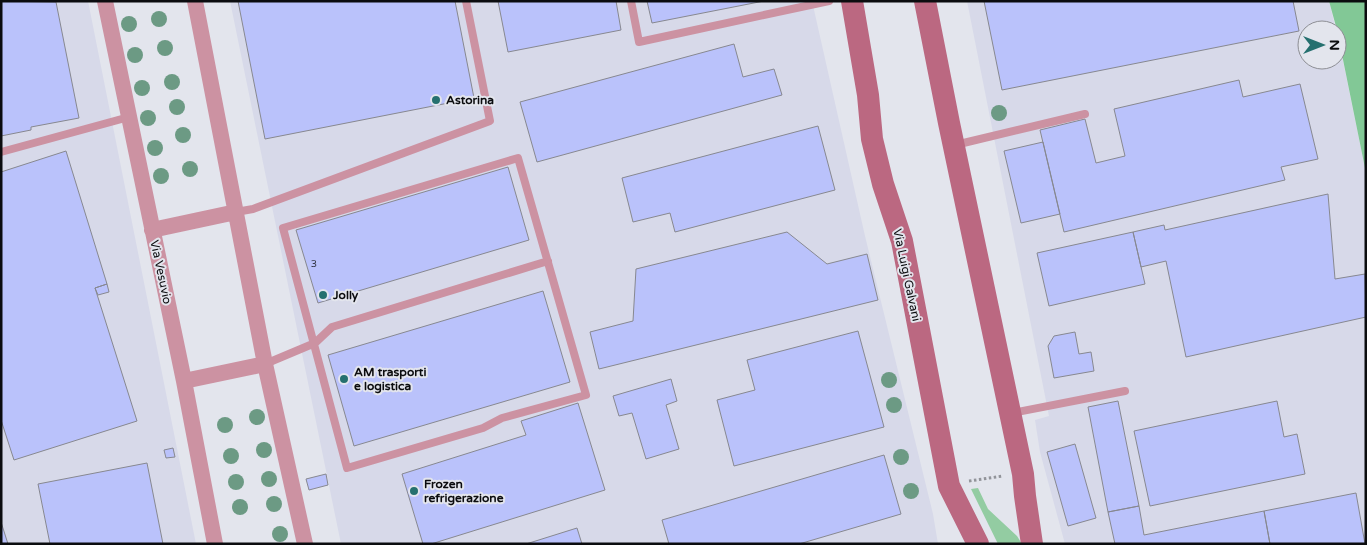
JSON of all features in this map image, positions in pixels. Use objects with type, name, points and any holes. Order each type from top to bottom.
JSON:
[{"type":"main road","name":"Via Luigi Galvani","points":[[852,1],[868,95],[872,139],[883,184],[902,241],[949,486],[978,544]]},
{"type":"main road","points":[[925,1],[953,145],[1023,474],[1032,544]]},
{"type":"street","name":"Via Vesuvio","points":[[105,1],[184,382],[215,544]]},
{"type":"street","points":[[195,1],[265,364],[305,544]]},
{"type":"street","points":[[152,230],[236,212]]},
{"type":"street","points":[[184,382],[265,364]]},
{"type":"lane","points":[[236,212],[253,209],[490,121],[466,1]]},
{"type":"lane","points":[[631,1],[639,42],[829,1]]},
{"type":"lane","points":[[953,145],[1085,114]]},
{"type":"lane","points":[[1,152],[129,117]]},
{"type":"lane","points":[[518,158],[586,395],[502,418],[483,428],[347,468],[315,343],[283,228],[518,158]]},
{"type":"lane","points":[[265,364],[315,343],[332,327],[548,262]]},
{"type":"lane","points":[[1010,414],[1125,391]]},
{"type":"shaded area","points":[[1,1],[88,1],[196,544],[1,544]]},
{"type":"shaded area","points":[[230,1],[812,1],[865,236],[933,514],[938,544],[341,544]]},
{"type":"shaded area","points":[[967,1],[1329,1],[1334,20],[1297,20],[1297,70],[1345,70],[1366,173],[1366,544],[1065,544],[1040,452],[1035,420],[1049,416]]},
{"type":"green space","points":[[1329,1],[1366,1],[1366,173],[1345,70],[1347,70],[1347,20],[1334,20]]},
{"type":"green space","points":[[978,488],[988,509],[1017,536],[1022,544],[998,544],[971,489]]},
{"type":"building","points":[[1,1],[56,2],[79,118],[31,127],[31,130],[1,136]]},
{"type":"building","points":[[238,1],[455,1],[474,98],[265,139]]},
{"type":"building","points":[[498,1],[616,1],[621,30],[508,52]]},
{"type":"building","points":[[647,1],[764,1],[652,23]]},
{"type":"building","points":[[984,1],[1293,1],[1297,31],[1002,90]]},
{"type":"building","points":[[734,44],[743,77],[774,69],[782,95],[537,162],[520,102]]},
{"type":"building","points":[[1239,80],[1243,97],[1300,84],[1318,159],[1281,167],[1285,180],[1064,232],[1040,130],[1085,119],[1096,163],[1125,156],[1114,109]]},
{"type":"building","points":[[818,126],[835,190],[675,232],[670,213],[633,222],[622,178]]},
{"type":"building","points":[[1043,142],[1060,214],[1021,223],[1004,151]]},
{"type":"building","points":[[66,151],[107,284],[95,288],[137,421],[14,460],[1,420],[1,172]]},
{"type":"building","points":[[508,167],[529,240],[318,303],[296,230]]},
{"type":"building","points":[[1328,194],[1335,279],[1365,274],[1366,317],[1186,357],[1166,261],[1141,267],[1133,232],[1164,225],[1165,230]]},
{"type":"building","points":[[787,232],[827,264],[867,254],[878,300],[599,369],[590,332],[633,321],[636,269]]},
{"type":"building","points":[[1133,232],[1145,284],[1049,306],[1037,253]]},
{"type":"building","points":[[107,284],[109,292],[98,295],[95,288]]},
{"type":"building","points":[[543,291],[570,382],[354,446],[328,355]]},
{"type":"building","points":[[858,331],[884,427],[734,466],[717,400],[755,390],[747,360]]},
{"type":"building","points":[[1075,332],[1079,354],[1091,352],[1094,371],[1054,378],[1048,346],[1054,336]]},
{"type":"building","points":[[671,379],[677,401],[666,405],[679,449],[646,459],[632,413],[619,416],[613,396]]},
{"type":"building","points":[[1118,401],[1139,506],[1108,512],[1088,407]]},
{"type":"building","points":[[1277,401],[1284,437],[1297,434],[1305,474],[1150,506],[1134,431]]},
{"type":"building","points":[[578,403],[605,490],[431,544],[423,544],[402,474],[526,435],[521,421]]},
{"type":"building","points":[[1075,444],[1096,518],[1068,526],[1047,452]]},
{"type":"building","points":[[173,448],[175,457],[166,458],[164,450]]},
{"type":"building","points":[[884,455],[901,514],[799,544],[669,544],[662,520]]},
{"type":"building","points":[[147,463],[163,544],[50,544],[38,484]]},
{"type":"building","points":[[326,474],[328,485],[309,490],[306,479]]},
{"type":"building","points":[[1356,493],[1365,544],[1270,544],[1264,511]]},
{"type":"building","points":[[1139,506],[1144,535],[1264,511],[1270,544],[1115,544],[1108,512]]},
{"type":"building","points":[[1,522],[8,544],[1,544]]},
{"type":"building","points":[[577,528],[582,544],[526,544]]},
{"type":"place","name":"Astorina","points":[[436,100]]},
{"type":"place","name":"Jolly","points":[[323,295]]},
{"type":"place","name":"AM trasporti e logistica","points":[[344,379]]},
{"type":"place","name":"Frozen refrigerazione","points":[[414,491]]}]
